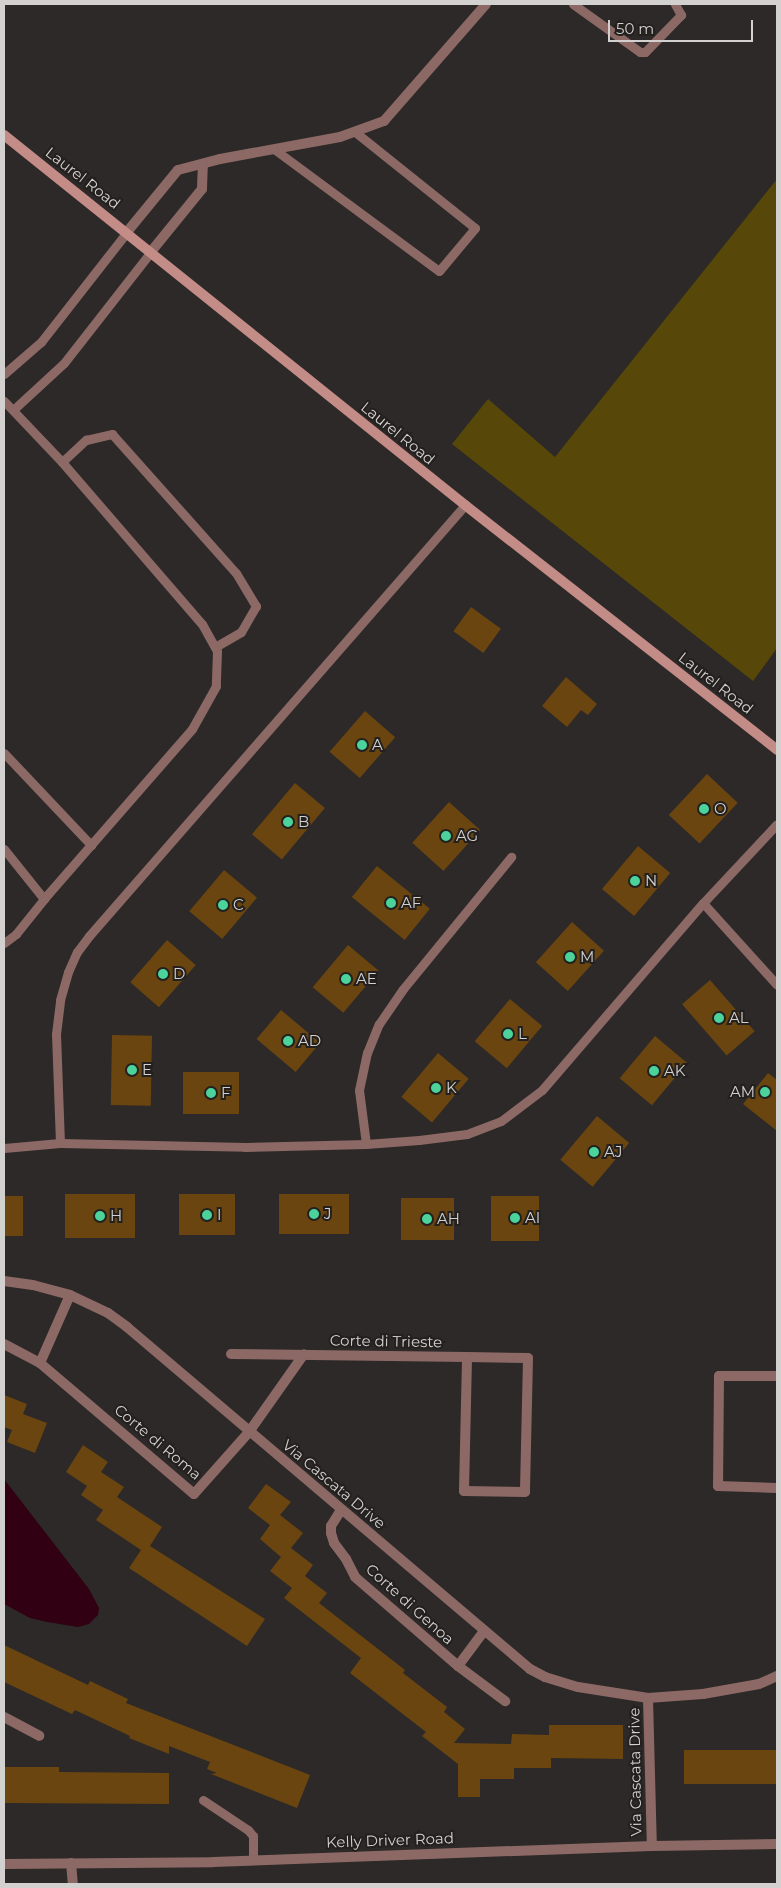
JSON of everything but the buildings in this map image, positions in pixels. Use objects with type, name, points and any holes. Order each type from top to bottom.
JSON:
[{"type":"main road","name":"Laurel Road","points":[[4,135],[127,232],[150,253],[465,506],[777,750]]},
{"type":"street","points":[[127,232],[178,170],[340,137],[384,121],[486,4]]},
{"type":"street","points":[[150,253],[202,189],[203,164]]},
{"type":"street","name":"Via Cascata Drive","points":[[4,1281],[33,1285],[70,1295],[108,1314],[127,1327],[530,1669],[545,1677],[603,1692],[648,1698],[703,1694],[759,1684],[777,1676]]},
{"type":"street","points":[[40,1362],[70,1295]]},
{"type":"street","name":"Corte di Roma","points":[[4,1344],[40,1362],[194,1494],[249,1432]]},
{"type":"street","name":"Corte di Trieste","points":[[231,1354],[304,1354],[528,1358],[525,1492],[464,1491],[467,1357]]},
{"type":"street","points":[[249,1432],[304,1354]]},
{"type":"street","points":[[777,1376],[719,1376],[718,1477],[718,1486],[777,1488]]},
{"type":"street","name":"Corte di Genoa","points":[[341,1510],[331,1526],[331,1533],[334,1543],[346,1559],[355,1578],[458,1666],[505,1701]]},
{"type":"street","name":"Corte di Genoa","points":[[458,1666],[484,1630]]},
{"type":"street","name":"Via Cascata Drive","points":[[648,1698],[652,1846]]},
{"type":"street","points":[[4,1717],[38,1736]]},
{"type":"street","name":"Kelly Driver Road","points":[[4,1864],[253,1860],[652,1846],[777,1844]]},
{"type":"street","points":[[71,1863],[73,1884]]},
{"type":"lane","points":[[573,4],[640,52],[645,52],[681,14],[675,4]]},
{"type":"lane","points":[[274,149],[439,271],[475,228],[355,132]]},
{"type":"lane","points":[[4,374],[41,342],[127,232]]},
{"type":"lane","points":[[13,410],[64,363],[150,253]]},
{"type":"lane","points":[[4,401],[62,462],[202,624],[217,651],[216,686],[192,729],[44,899],[16,934],[4,943]]},
{"type":"lane","points":[[62,462],[86,440],[112,434],[236,572],[256,606],[241,632],[215,647]]},
{"type":"lane","points":[[60,1143],[56,1034],[60,1000],[77,952],[88,936],[465,506]]},
{"type":"lane","points":[[4,753],[91,845]]},
{"type":"lane","points":[[4,1148],[60,1143],[245,1147],[366,1144],[467,1134],[501,1121],[542,1090],[703,902],[777,824]]},
{"type":"lane","points":[[4,849],[44,899]]},
{"type":"lane","points":[[366,1144],[359,1090],[367,1053],[379,1024],[403,989],[511,857]]},
{"type":"lane","points":[[703,902],[777,985]]},
{"type":"lane","points":[[203,1800],[248,1830],[253,1836],[253,1860]]},
{"type":"shaded area","points":[[777,179],[777,648],[753,681],[452,444],[488,399],[555,457]]},
{"type":"shaded area","points":[[4,1479],[89,1589],[99,1608],[98,1615],[89,1624],[78,1627],[30,1618],[4,1604]]},
{"type":"place","name":"A","points":[[362,745]]},
{"type":"place","name":"O","points":[[704,809]]},
{"type":"place","name":"B","points":[[288,822]]},
{"type":"place","name":"AG","points":[[446,836]]},
{"type":"place","name":"N","points":[[635,881]]},
{"type":"place","name":"AF","points":[[391,903]]},
{"type":"place","name":"C","points":[[223,905]]},
{"type":"place","name":"M","points":[[570,957]]},
{"type":"place","name":"D","points":[[163,974]]},
{"type":"place","name":"AE","points":[[346,979]]},
{"type":"place","name":"AL","points":[[719,1018]]},
{"type":"place","name":"L","points":[[508,1034]]},
{"type":"place","name":"AD","points":[[288,1041]]},
{"type":"place","name":"E","points":[[132,1070]]},
{"type":"place","name":"AK","points":[[654,1071]]},
{"type":"place","name":"K","points":[[436,1088]]},
{"type":"place","name":"AM","points":[[765,1092]]},
{"type":"place","name":"F","points":[[211,1093]]},
{"type":"place","name":"AJ","points":[[594,1152]]},
{"type":"place","name":"J","points":[[314,1214]]},
{"type":"place","name":"I","points":[[207,1215]]},
{"type":"place","name":"H","points":[[100,1216]]},
{"type":"place","name":"AI","points":[[515,1218]]},
{"type":"place","name":"AH","points":[[427,1219]]}]
